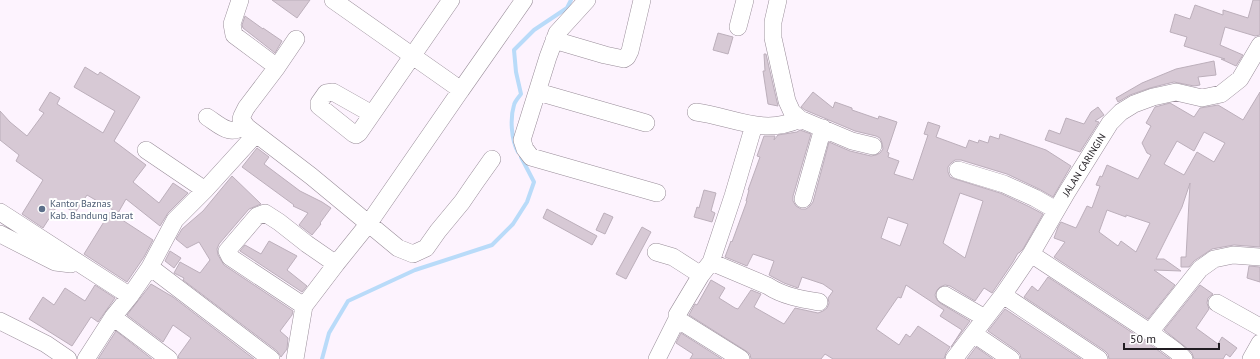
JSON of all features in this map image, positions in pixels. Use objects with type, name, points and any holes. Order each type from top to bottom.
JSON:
[{"type":"street","points":[[240,0],[232,24],[234,35],[277,67]]},
{"type":"street","points":[[333,0],[461,90]]},
{"type":"street","points":[[372,114],[451,0]]},
{"type":"street","points":[[295,359],[304,306],[369,223],[524,0]]},
{"type":"street","points":[[587,0],[557,33],[522,140],[523,146],[529,155],[538,159],[657,193]]},
{"type":"street","points":[[554,40],[624,59],[630,51],[642,0]]},
{"type":"street","points":[[738,27],[745,0]]},
{"type":"street","points":[[778,0],[773,22],[773,38],[787,101],[792,112],[800,119],[852,141],[873,146]]},
{"type":"street","points":[[296,39],[243,112],[242,119],[250,130],[311,176],[398,248],[414,254],[426,248],[462,202],[492,159]]},
{"type":"street","name":"JALAN CARINGIN","points":[[954,359],[1003,295],[1031,254],[1056,210],[1110,123],[1121,112],[1134,104],[1153,97],[1176,92],[1202,98],[1221,94],[1240,79],[1257,56]]},
{"type":"street","points":[[538,92],[646,123]]},
{"type":"street","points":[[696,112],[720,116],[754,125],[778,126],[800,119]]},
{"type":"street","points":[[207,117],[227,129],[234,131],[239,129],[250,130]]},
{"type":"street","points":[[657,359],[677,319],[678,311],[706,268],[733,196],[754,125]]},
{"type":"street","points":[[803,199],[823,128]]},
{"type":"street","points":[[86,359],[113,317],[150,267],[175,220],[205,190],[250,130]]},
{"type":"street","points":[[146,150],[205,190]]},
{"type":"street","points":[[958,170],[1004,184],[1056,210]]},
{"type":"street","points":[[0,212],[130,296]]},
{"type":"street","points":[[304,306],[230,257],[227,251],[257,216],[265,213],[336,264]]},
{"type":"street","points":[[0,234],[55,262],[70,264],[76,262]]},
{"type":"street","points":[[656,252],[768,286],[776,292],[819,302]]},
{"type":"street","points":[[1031,254],[1151,333],[1184,359]]},
{"type":"street","points":[[1151,333],[1154,327],[1200,269],[1214,259],[1233,255],[1260,257]]},
{"type":"street","points":[[150,267],[271,359]]},
{"type":"street","points":[[945,295],[985,318]]},
{"type":"street","points":[[1003,295],[1099,359]]},
{"type":"street","points":[[1217,303],[1260,327]]},
{"type":"street","points":[[113,317],[169,359]]},
{"type":"street","points":[[677,319],[741,359]]},
{"type":"street","points":[[0,321],[46,344],[68,359]]},
{"type":"street","points":[[974,334],[1011,359]]},
{"type":"street","points":[[1251,359],[1260,343]]},
{"type":"building","points":[[272,0],[310,0],[297,18]]},
{"type":"building","points":[[1253,0],[1260,0],[1260,35],[1255,36],[1225,27],[1220,45],[1243,55],[1236,66],[1221,59],[1225,59],[1184,46],[1187,37],[1170,32],[1175,14],[1190,19],[1195,5],[1223,15],[1223,10],[1248,18]]},
{"type":"building","points":[[245,16],[282,41],[275,53],[243,28],[242,25]]},
{"type":"building","points":[[718,33],[733,37],[728,54],[713,50]]},
{"type":"building","points":[[764,54],[766,54],[778,106],[768,104],[763,71],[765,71]]},
{"type":"building","points":[[1214,61],[1216,75],[1198,77],[1200,85],[1194,86],[1174,82],[1130,95],[1118,102],[1116,98],[1142,83],[1176,69]]},
{"type":"building","points":[[85,67],[98,75],[100,72],[140,97],[114,141],[146,165],[133,182],[159,203],[173,183],[188,193],[168,213],[160,226],[126,199],[118,213],[87,195],[75,213],[59,203],[43,228],[22,214],[43,180],[16,161],[19,155],[0,140],[0,111],[10,122],[27,136],[44,113],[39,110],[50,92],[60,98],[57,104],[103,133],[115,111],[74,87]]},
{"type":"building","points":[[813,92],[833,108],[835,102],[878,119],[879,116],[897,122],[887,152],[889,153],[888,157],[899,161],[894,174],[913,180],[928,135],[924,134],[928,122],[940,126],[936,137],[966,148],[969,140],[978,143],[979,140],[988,143],[990,136],[999,139],[1000,134],[1046,150],[1071,166],[1053,197],[1007,174],[961,160],[955,160],[948,167],[950,177],[1000,193],[1043,214],[1023,249],[1018,253],[992,293],[984,288],[975,301],[950,286],[945,285],[937,290],[935,295],[940,303],[970,321],[951,347],[962,330],[940,316],[944,310],[906,285],[901,298],[898,297],[876,329],[899,345],[906,334],[910,337],[918,326],[950,347],[944,359],[833,359],[825,354],[821,359],[751,359],[750,354],[746,351],[689,315],[695,304],[697,305],[711,280],[725,288],[719,298],[738,309],[751,290],[761,294],[754,307],[784,324],[795,308],[818,313],[827,308],[829,303],[828,298],[833,291],[823,284],[802,277],[798,288],[769,275],[774,261],[753,254],[747,266],[725,257],[747,201],[748,190],[760,157],[757,156],[764,136],[775,136],[774,140],[778,135],[797,132],[800,130],[811,134],[793,196],[793,201],[796,206],[801,209],[806,209],[813,202],[829,142],[850,151],[871,156],[880,153],[883,149],[880,138],[855,131],[801,107]],"holes":[[[960,193],[983,201],[965,258],[943,243]],[[888,217],[908,224],[900,246],[881,238]]]},
{"type":"building","points":[[1260,92],[1260,247],[1234,245],[1212,249],[1194,261],[1189,267],[1181,267],[1181,257],[1186,257],[1190,183],[1182,207],[1156,259],[1164,259],[1181,271],[1154,270],[1175,285],[1148,319],[1054,257],[1065,242],[1054,238],[1058,227],[1061,222],[1076,228],[1087,206],[1092,208],[1100,186],[1096,185],[1100,176],[1102,177],[1107,165],[1138,179],[1151,155],[1147,153],[1142,143],[1151,126],[1146,123],[1155,107],[1170,103],[1194,117],[1200,108],[1218,105],[1243,120]],"holes":[[[1204,132],[1225,143],[1214,162],[1197,152],[1184,175],[1164,164],[1177,141],[1194,151]],[[1107,210],[1126,217],[1126,215],[1150,223],[1136,252],[1121,241],[1118,246],[1099,232]]]},
{"type":"building","points":[[1098,107],[1104,115],[1095,121],[1099,122],[1080,152],[1045,140],[1049,130],[1060,134],[1066,118],[1084,124],[1091,112]]},
{"type":"building","points":[[257,148],[269,157],[264,164],[300,191],[331,208],[312,235],[299,225],[308,213],[293,206],[294,205],[242,167]]},
{"type":"building","points":[[232,176],[261,204],[249,209],[219,244],[217,249],[218,255],[224,265],[293,311],[292,315],[280,331],[288,338],[287,349],[281,357],[277,351],[183,280],[184,278],[174,273],[180,262],[200,273],[210,260],[199,242],[187,248],[176,239],[182,229],[203,211]]},
{"type":"building","points":[[704,190],[716,193],[711,211],[715,213],[712,222],[694,217],[697,207],[699,208]]},
{"type":"building","points":[[547,209],[597,236],[592,245],[543,218]]},
{"type":"building","points":[[110,212],[153,240],[144,257],[127,282],[84,254]]},
{"type":"building","points":[[604,213],[613,217],[605,234],[596,230]]},
{"type":"building","points":[[642,227],[651,232],[626,279],[616,274]]},
{"type":"building","points":[[269,241],[297,256],[287,270],[307,286],[302,292],[240,251],[245,245],[261,254]]},
{"type":"building","points":[[170,251],[181,258],[174,268],[165,261]]},
{"type":"building","points":[[1249,266],[1260,267],[1260,282],[1247,278]]},
{"type":"building","points":[[1048,277],[1170,359],[1109,359],[1108,354],[1105,351],[1024,297],[1032,286],[1038,291]]},
{"type":"building","points":[[151,284],[173,297],[254,359],[179,359],[178,356],[191,338],[173,325],[163,342],[127,315]]},
{"type":"building","points":[[95,285],[115,298],[98,322],[91,317],[72,346],[29,319],[43,297],[54,305],[65,288],[85,301]]},
{"type":"building","points":[[1200,285],[1213,294],[1208,298],[1207,303],[1209,309],[1196,328],[1218,344],[1222,337],[1237,348],[1230,357],[1226,354],[1223,359],[1194,359],[1192,353],[1188,349],[1164,330]]},
{"type":"building","points":[[1005,309],[1081,359],[1021,359],[1020,354],[1017,351],[988,331]]},
{"type":"building","points":[[116,331],[152,359],[98,359]]},
{"type":"building","points":[[681,333],[722,359],[690,359],[693,354],[676,343]]},
{"type":"building","points":[[976,347],[993,359],[967,359]]},
{"type":"waterway","points":[[518,152],[514,141],[512,116],[516,101],[521,94],[516,72],[514,50],[534,30],[567,8],[571,0]]},
{"type":"waterway","points":[[322,359],[329,333],[348,301],[415,270],[492,245],[513,224],[527,202],[534,182],[521,157]]},
{"type":"place","name":"Kantor Baznas Kab. Bandung Barat","points":[[42,209]]}]
